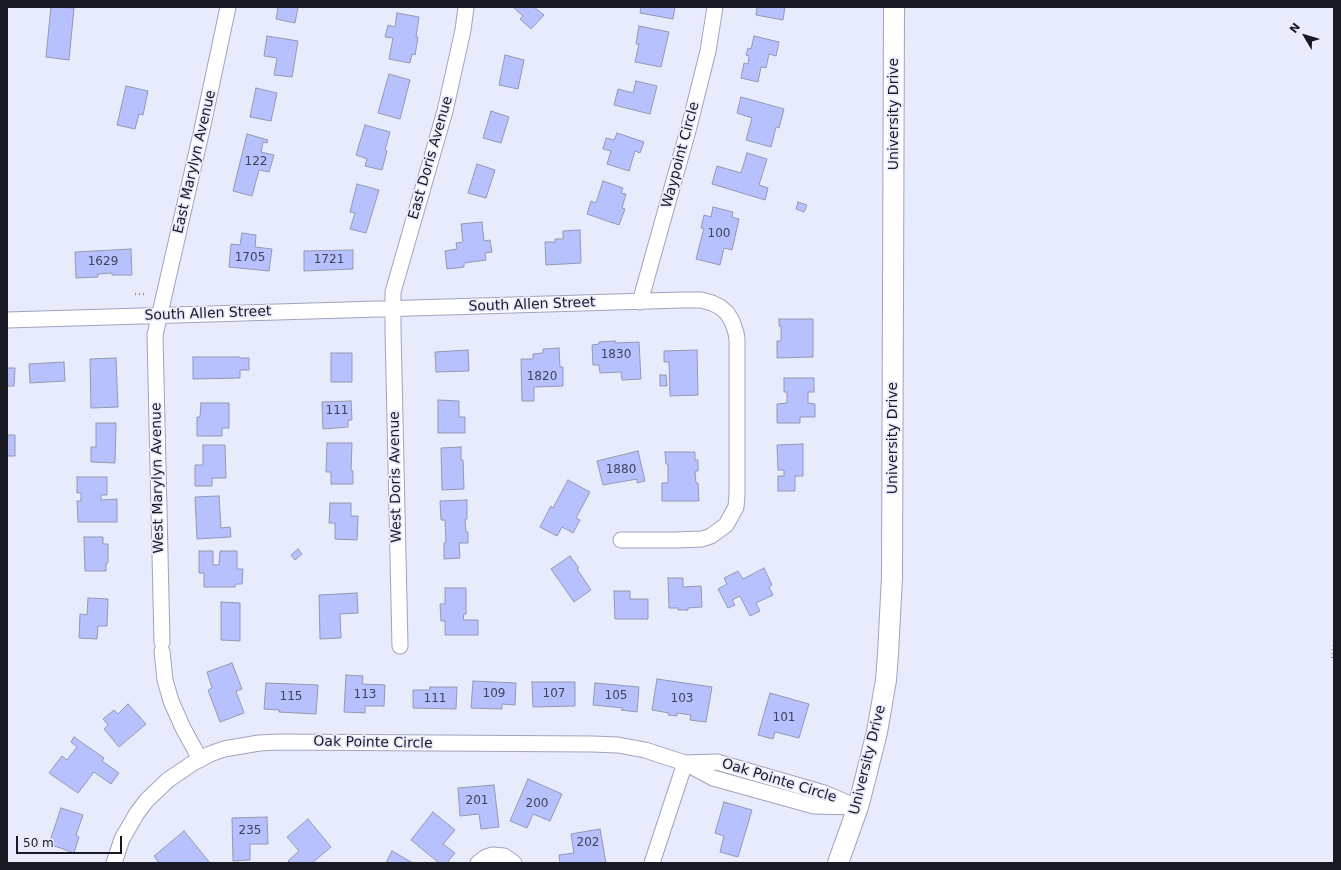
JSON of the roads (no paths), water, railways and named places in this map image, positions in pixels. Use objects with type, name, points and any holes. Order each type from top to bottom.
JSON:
[{"type":"main road","name":"University Drive","points":[[838,863],[858,807],[877,732],[886,680],[892,577],[894,7]]},
{"type":"street","name":"East Marylyn Avenue","points":[[160,316],[202,133],[228,7]]},
{"type":"street","name":"East Doris Avenue","points":[[392,309],[393,292],[445,110],[463,30],[466,7]]},
{"type":"street","name":"Waypoint Circle","points":[[640,302],[689,127],[708,51],[715,7]]},
{"type":"street","name":"South Allen Street","points":[[7,320],[701,300],[712,303],[727,313],[732,321],[738,347],[738,495],[736,507],[726,525],[711,536],[702,539],[621,540]]},
{"type":"street","name":"West Doris Avenue","points":[[392,309],[400,646]]},
{"type":"street","name":"West Marylyn Avenue","points":[[160,316],[155,334],[162,646],[165,680],[171,701],[200,759]]},
{"type":"street","name":"Oak Pointe Circle","points":[[114,863],[122,838],[137,814],[147,800],[180,770],[200,759],[224,749],[259,743],[333,742],[592,744],[618,746],[645,750],[686,763],[713,778],[814,806],[858,807]]},
{"type":"street","points":[[652,863],[686,763]]},
{"type":"street","points":[[478,863],[486,857],[492,855],[504,856],[514,863]]}]
